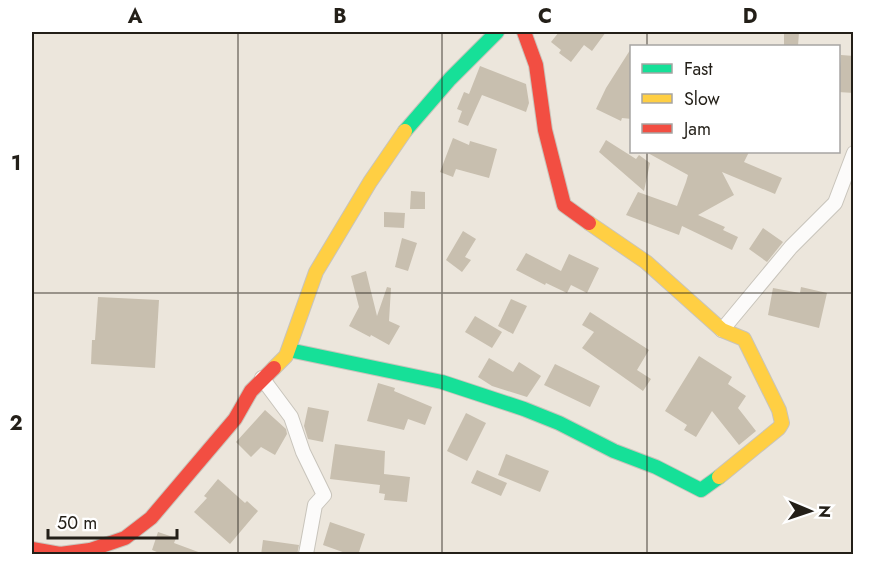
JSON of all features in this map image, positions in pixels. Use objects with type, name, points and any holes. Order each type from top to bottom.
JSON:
[{"type":"street","points":[[32,549],[60,554],[90,550],[125,538],[151,518],[235,419],[251,391],[286,356],[316,272],[370,182],[405,131],[450,79],[497,32]]},
{"type":"street","points":[[289,350],[442,382],[533,412],[614,451],[656,467],[701,490],[706,489],[774,434],[782,423],[779,410],[744,339],[722,330],[646,262],[564,205],[545,130],[536,64],[524,32]]},
{"type":"street","points":[[722,330],[791,247],[835,203],[854,153]]},
{"type":"street","points":[[262,378],[291,417],[303,452],[324,495],[315,505],[306,555]]},
{"type":"building","points":[[559,32],[606,32],[592,51],[584,45],[571,62],[559,53],[561,50],[551,42]]},
{"type":"building","points":[[784,32],[799,32],[798,45],[784,45]]},
{"type":"building","points":[[630,50],[630,119],[622,118],[621,121],[596,109],[606,88]]},
{"type":"building","points":[[841,55],[854,56],[854,93],[840,92]]},
{"type":"building","points":[[480,66],[526,84],[529,103],[526,112],[482,95],[468,126],[458,122],[462,111],[457,109],[464,92],[469,94]]},
{"type":"building","points":[[453,138],[469,145],[470,141],[497,149],[489,178],[456,169],[453,177],[440,172]]},
{"type":"building","points":[[606,140],[636,159],[639,155],[650,163],[644,191],[599,152]]},
{"type":"building","points":[[648,153],[748,153],[744,162],[782,178],[775,194],[722,172],[734,195],[698,215],[725,227],[723,230],[738,237],[732,250],[682,226],[679,235],[626,215],[638,192],[677,206],[688,175]]},
{"type":"building","points":[[411,191],[425,192],[425,209],[410,209]]},
{"type":"building","points":[[384,212],[405,213],[404,228],[384,227]]},
{"type":"building","points":[[763,228],[783,242],[767,262],[749,249]]},
{"type":"building","points":[[463,231],[476,239],[465,257],[471,260],[462,272],[446,260]]},
{"type":"building","points":[[402,238],[417,243],[408,271],[395,267]]},
{"type":"building","points":[[526,253],[561,271],[569,254],[599,268],[587,293],[571,285],[567,293],[516,270]]},
{"type":"building","points":[[366,271],[377,316],[387,287],[391,288],[389,321],[400,326],[389,345],[349,326],[359,307],[351,276]]},
{"type":"building","points":[[801,287],[827,293],[819,328],[768,315],[773,288],[800,293]]},
{"type":"building","points":[[98,297],[159,300],[155,368],[91,364]]},
{"type":"building","points":[[511,299],[527,306],[513,334],[498,326]]},
{"type":"building","points":[[590,312],[649,350],[637,370],[651,379],[643,391],[582,348],[594,332],[582,325]]},
{"type":"building","points":[[475,316],[502,332],[492,348],[465,332]]},
{"type":"building","points":[[699,356],[732,377],[728,384],[746,396],[738,408],[756,431],[739,445],[712,411],[696,437],[684,430],[687,425],[665,411]]},
{"type":"building","points":[[489,358],[513,372],[519,362],[541,376],[527,397],[492,386],[478,377]]},
{"type":"building","points":[[555,364],[600,386],[590,407],[544,385]]},
{"type":"building","points":[[378,383],[395,388],[394,391],[432,407],[425,425],[408,419],[404,430],[367,421]]},
{"type":"building","points":[[308,407],[329,411],[323,442],[308,439],[304,426]]},
{"type":"building","points":[[265,410],[286,429],[287,434],[275,455],[261,447],[251,457],[236,442]]},
{"type":"building","points":[[466,413],[486,423],[467,461],[447,451]]},
{"type":"building","points":[[335,444],[385,451],[384,474],[410,477],[407,502],[384,500],[385,494],[379,493],[380,485],[330,479]]},
{"type":"building","points":[[506,454],[549,471],[540,492],[498,475]]},
{"type":"building","points":[[477,470],[507,483],[501,496],[471,483]]},
{"type":"building","points":[[218,479],[245,503],[247,501],[258,511],[230,544],[194,512],[207,498],[204,496]]},
{"type":"building","points":[[330,522],[365,534],[358,555],[351,555],[323,545]]},
{"type":"building","points":[[158,532],[176,538],[174,543],[201,553],[201,555],[164,555],[152,550]]},
{"type":"building","points":[[263,540],[299,545],[297,555],[261,555]]},
{"type":"traffic: fast","points":[[405,131],[450,79],[497,32]]},
{"type":"traffic: fast","points":[[289,350],[442,382],[524,409],[559,423],[614,451],[656,467],[701,490],[719,477]]},
{"type":"traffic: slow","points":[[274,368],[286,356],[316,272],[370,182],[405,131]]},
{"type":"traffic: slow","points":[[589,223],[646,262],[722,330],[744,339],[779,410],[782,423],[779,428],[719,477]]},
{"type":"traffic: jam","points":[[524,32],[536,65],[545,130],[564,205],[589,223]]},
{"type":"traffic: jam","points":[[32,549],[60,554],[90,550],[125,538],[151,518],[235,419],[251,391],[274,368]]}]
